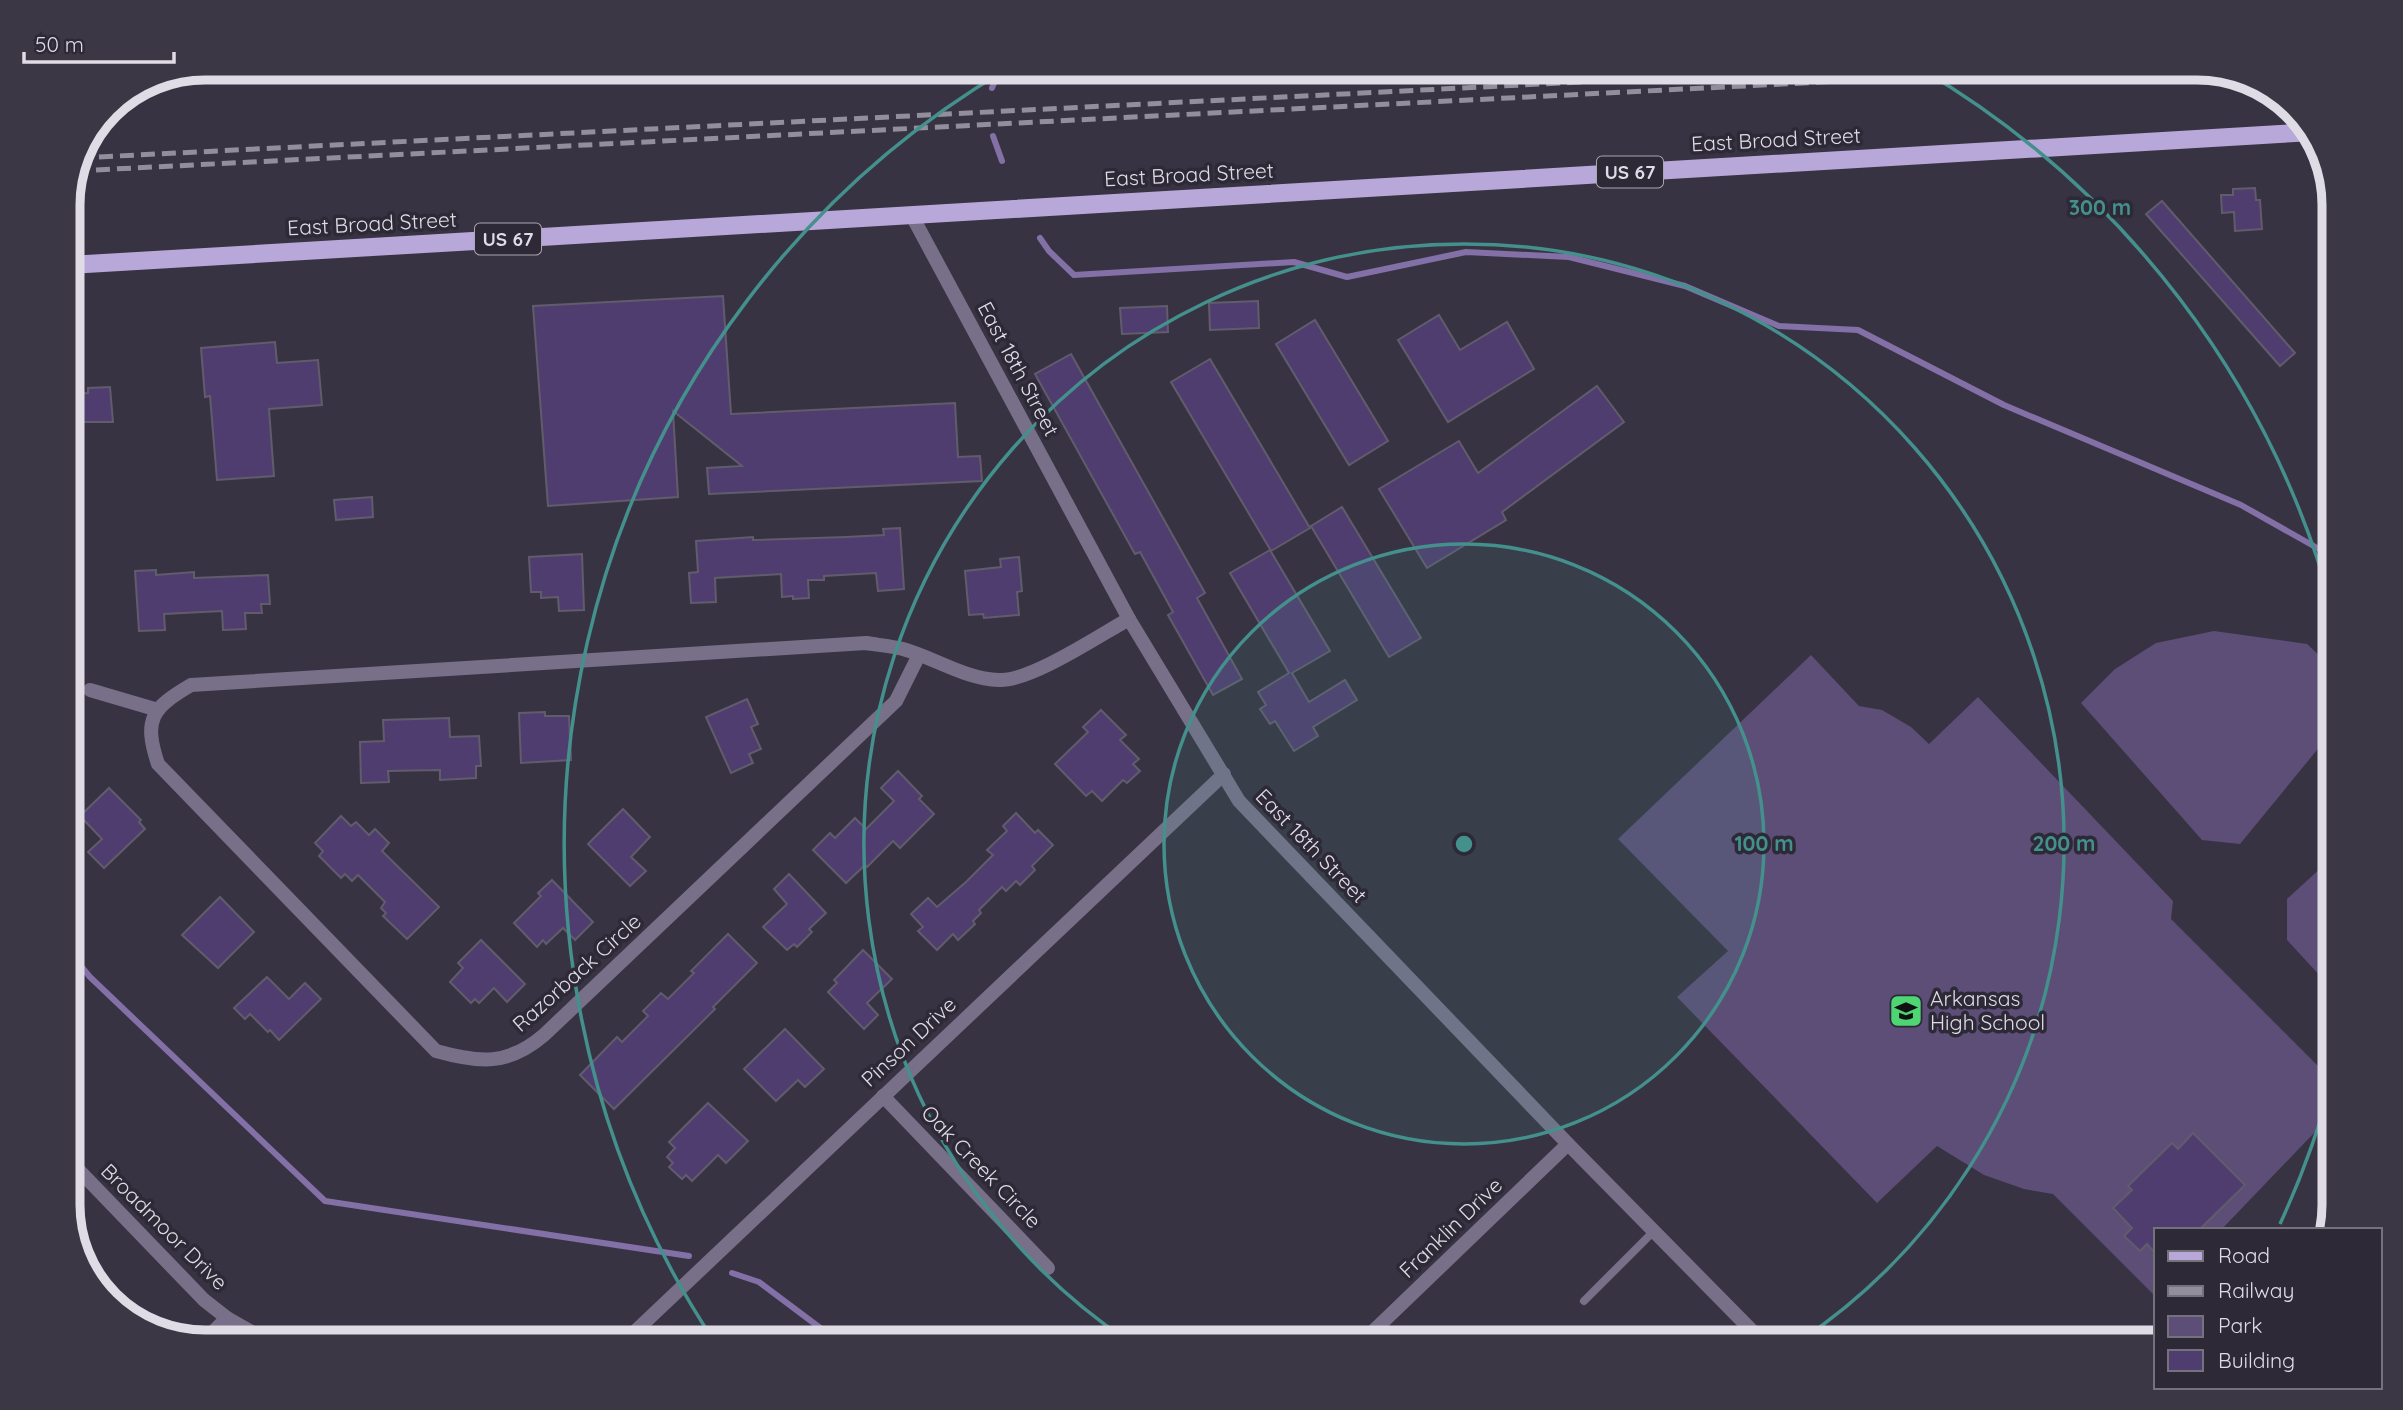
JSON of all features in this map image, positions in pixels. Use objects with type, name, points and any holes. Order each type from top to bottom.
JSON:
[{"type":"main road","name":"East Broad Street","points":[[81,264],[2299,133]]},
{"type":"street","name":"East 18th Street","points":[[911,214],[1129,619],[1238,801],[1751,1330]]},
{"type":"street","points":[[90,690],[158,710],[165,700],[191,685],[866,643],[902,649],[975,676],[1002,681],[1036,671],[1129,619]]},
{"type":"street","name":"Razorback Circle","points":[[158,710],[152,719],[151,743],[158,764],[436,1051],[467,1060],[503,1059],[528,1049],[544,1035],[809,786],[896,701],[919,655]]},
{"type":"street","name":"Pinson Drive","points":[[637,1330],[1224,774]]},
{"type":"street","name":"Oak Creek Circle","points":[[883,1096],[1048,1268]]},
{"type":"street","name":"Franklin Drive","points":[[1374,1330],[1568,1144]]},
{"type":"street","name":"Broadmoor Drive","points":[[81,1172],[204,1300],[248,1330]]},
{"type":"street","points":[[216,1330],[227,1318]]},
{"type":"lane","points":[[1584,1301],[1654,1231]]},
{"type":"green space","points":[[2214,631],[2307,644],[2322,658],[2322,744],[2240,844],[2202,840],[2081,703],[2115,669],[2156,643]]},
{"type":"green space","points":[[1811,655],[1859,706],[1882,710],[1911,727],[1929,744],[1978,697],[2173,901],[2171,919],[2322,1070],[2322,1125],[2223,1228],[2154,1228],[2154,1295],[2053,1194],[2024,1189],[1984,1175],[1937,1146],[1877,1203],[1677,997],[1728,951],[1618,839]]},
{"type":"green space","points":[[2322,867],[2322,978],[2287,940],[2287,899]]},
{"type":"building","points":[[2255,188],[2256,200],[2260,200],[2262,229],[2235,231],[2234,212],[2222,213],[2221,195],[2233,195],[2233,189]]},
{"type":"building","points":[[2162,201],[2295,353],[2280,366],[2146,214]]},
{"type":"building","points":[[723,296],[731,414],[955,403],[958,457],[980,456],[982,481],[709,494],[707,468],[742,466],[673,411],[678,497],[548,506],[533,306]]},
{"type":"building","points":[[1258,301],[1259,328],[1210,330],[1209,303]]},
{"type":"building","points":[[1167,306],[1168,332],[1122,334],[1120,308]]},
{"type":"building","points":[[1439,315],[1460,350],[1507,322],[1534,369],[1448,422],[1398,340]]},
{"type":"building","points":[[1315,320],[1388,441],[1349,465],[1276,344]]},
{"type":"building","points":[[275,342],[277,363],[318,360],[322,405],[269,409],[274,476],[217,480],[210,396],[205,397],[201,348]]},
{"type":"building","points":[[1071,354],[1205,593],[1197,598],[1242,679],[1213,695],[1168,615],[1173,612],[1140,552],[1135,554],[1035,374]]},
{"type":"building","points":[[1210,359],[1310,528],[1271,551],[1171,382]]},
{"type":"building","points":[[1597,386],[1624,422],[1502,512],[1506,520],[1427,568],[1379,489],[1459,441],[1478,473]]},
{"type":"building","points":[[110,387],[113,422],[81,422],[81,393],[88,393],[88,388]]},
{"type":"building","points":[[372,497],[373,517],[336,520],[334,500]]},
{"type":"building","points":[[1342,507],[1421,638],[1389,657],[1311,526]]},
{"type":"building","points":[[900,528],[904,589],[878,591],[876,573],[824,576],[824,580],[808,580],[809,598],[793,599],[793,596],[782,597],[781,574],[715,578],[716,602],[691,603],[689,573],[698,572],[696,541],[753,537],[753,540],[884,535],[883,529]]},
{"type":"building","points":[[1270,550],[1330,651],[1292,673],[1309,702],[1345,680],[1357,700],[1313,727],[1318,736],[1294,751],[1275,721],[1270,724],[1260,709],[1266,705],[1258,692],[1289,673],[1230,573]]},
{"type":"building","points":[[582,554],[584,610],[559,611],[558,597],[541,598],[541,592],[531,592],[529,557]]},
{"type":"building","points":[[1019,557],[1022,591],[1017,592],[1019,615],[984,618],[983,614],[969,615],[965,571],[1001,567],[1000,559]]},
{"type":"building","points":[[156,570],[156,575],[194,572],[194,578],[268,575],[270,604],[261,604],[262,613],[245,613],[246,629],[223,630],[222,611],[164,614],[165,630],[139,631],[135,571]]},
{"type":"building","points":[[747,699],[758,724],[751,727],[761,749],[749,754],[753,763],[731,773],[706,717]]},
{"type":"building","points":[[1101,710],[1126,735],[1120,740],[1139,759],[1133,764],[1140,771],[1127,783],[1123,780],[1102,801],[1092,791],[1086,796],[1055,764],[1088,732],[1083,727]]},
{"type":"building","points":[[545,712],[545,716],[569,716],[571,760],[521,763],[519,713]]},
{"type":"building","points":[[449,718],[450,737],[479,736],[481,766],[476,766],[476,778],[440,780],[440,770],[388,771],[389,782],[361,783],[360,742],[384,741],[383,720]]},
{"type":"building","points":[[898,771],[922,796],[919,799],[934,814],[900,848],[893,841],[846,883],[813,850],[830,833],[835,838],[855,818],[866,829],[894,801],[881,788]]},
{"type":"building","points":[[109,788],[141,820],[139,822],[145,829],[104,868],[88,852],[102,839],[81,815]]},
{"type":"building","points":[[623,809],[650,837],[631,857],[646,871],[630,886],[588,844]]},
{"type":"building","points":[[1016,813],[1035,833],[1038,830],[1053,845],[1032,866],[1035,870],[1020,885],[1016,881],[1006,891],[1002,887],[979,910],[981,913],[973,921],[975,924],[958,940],[953,934],[937,950],[918,931],[923,927],[911,914],[928,898],[937,907],[966,882],[993,855],[987,850],[1007,831],[1003,826]]},
{"type":"building","points":[[341,816],[351,826],[356,822],[369,835],[375,829],[389,843],[382,851],[439,907],[407,939],[383,916],[386,913],[381,908],[385,902],[358,875],[352,881],[345,874],[341,878],[319,856],[323,851],[315,843]]},
{"type":"building","points":[[789,874],[826,913],[809,929],[812,932],[797,947],[794,944],[787,950],[763,927],[787,904],[774,889]]},
{"type":"building","points":[[552,880],[593,922],[575,940],[563,928],[546,944],[543,940],[537,947],[514,923],[541,896],[538,893]]},
{"type":"building","points":[[220,897],[254,932],[218,968],[182,935]]},
{"type":"building","points":[[728,934],[757,963],[713,1007],[715,1009],[614,1109],[580,1075],[617,1037],[622,1042],[648,1016],[643,1011],[661,993],[668,999]]},
{"type":"building","points":[[481,940],[525,984],[507,1002],[494,988],[479,1003],[475,999],[471,1003],[450,982],[463,968],[458,963]]},
{"type":"building","points":[[863,950],[892,979],[867,1003],[878,1015],[864,1029],[828,992],[837,983],[834,980]]},
{"type":"building","points":[[267,977],[289,999],[305,983],[321,999],[279,1040],[250,1014],[245,1019],[234,1008]]},
{"type":"building","points":[[785,1029],[824,1069],[805,1087],[798,1080],[776,1101],[744,1069]]},
{"type":"building","points":[[708,1103],[748,1141],[726,1163],[718,1155],[692,1181],[686,1175],[682,1179],[669,1167],[673,1163],[667,1157],[675,1148],[669,1142]]},
{"type":"building","points":[[2193,1133],[2245,1185],[2201,1228],[2154,1228],[2154,1252],[2147,1244],[2140,1251],[2124,1236],[2132,1228],[2113,1208],[2132,1190],[2128,1186],[2172,1143],[2178,1149]]},
{"type":"waterway","points":[[992,88],[995,80]]},
{"type":"waterway","points":[[993,136],[1002,161]]},
{"type":"waterway","points":[[1040,238],[1049,251],[1074,275],[1294,262],[1347,277],[1466,252],[1569,257],[1685,286],[1779,326],[1858,330],[2004,405],[2241,505],[2322,551]]},
{"type":"waterway","points":[[81,966],[325,1201],[689,1256]]},
{"type":"waterway","points":[[732,1273],[759,1282],[823,1330]]},
{"type":"railway","points":[[90,157],[1620,80]]},
{"type":"railway","points":[[86,170],[1861,80]]},
{"type":"place","name":"Arkansas High School","points":[[1906,1011]]}]
